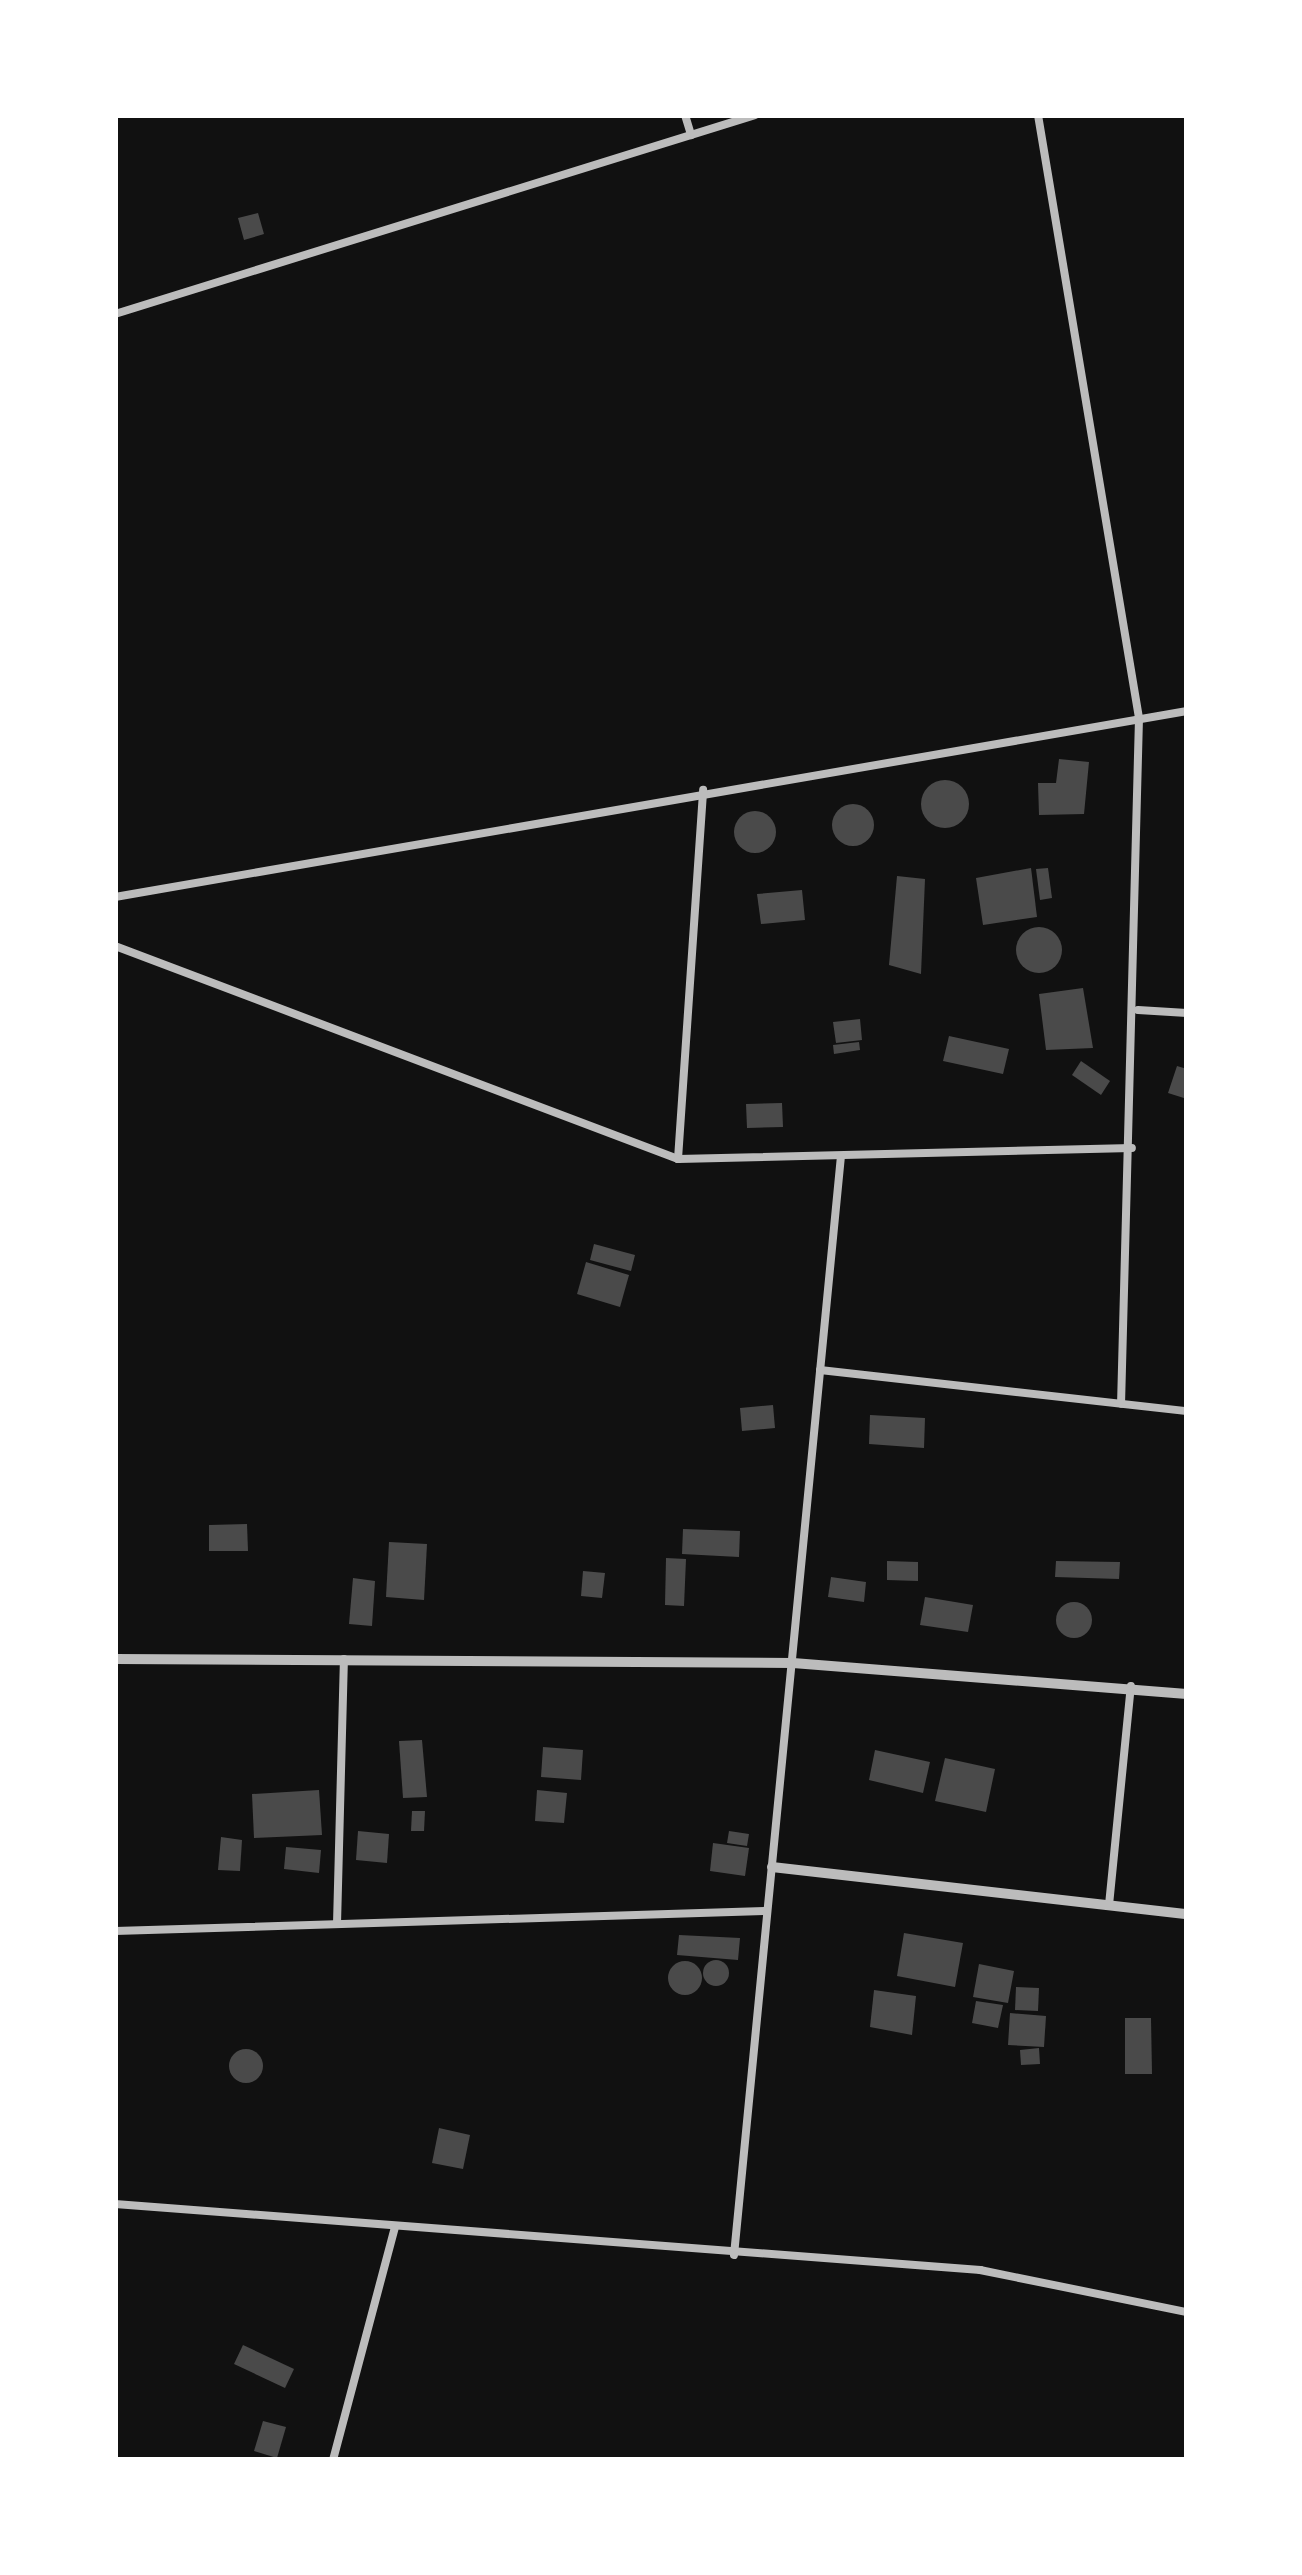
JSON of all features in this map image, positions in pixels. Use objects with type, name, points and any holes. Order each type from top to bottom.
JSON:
[{"type":"street","points":[[115,1659],[793,1664],[1131,1686],[1187,1694]]},
{"type":"street","points":[[772,1867],[1187,1914]]},
{"type":"lane","points":[[684,115],[692,135]]},
{"type":"lane","points":[[115,314],[756,115]]},
{"type":"lane","points":[[1038,115],[1139,718],[1138,1010],[1121,1404]]},
{"type":"lane","points":[[115,897],[703,790],[1187,711]]},
{"type":"lane","points":[[678,1159],[703,790]]},
{"type":"lane","points":[[115,946],[678,1159],[1132,1148]]},
{"type":"lane","points":[[1138,1010],[1187,1013]]},
{"type":"lane","points":[[734,2255],[841,1156]]},
{"type":"lane","points":[[820,1370],[1187,1411]]},
{"type":"lane","points":[[337,1924],[344,1658]]},
{"type":"lane","points":[[1109,1905],[1131,1686]]},
{"type":"lane","points":[[115,1932],[768,1912]]},
{"type":"lane","points":[[115,2204],[734,2255],[980,2270],[1187,2312]]},
{"type":"lane","points":[[333,2460],[395,2227]]},
{"type":"building","points":[[258,213],[264,234],[244,240],[238,218]]},
{"type":"building","points":[[1059,759],[1089,762],[1084,814],[1039,815],[1038,783],[1056,783]]},
{"type":"building","points":[[945,780],[962,787],[969,804],[962,821],[945,828],[928,821],[921,804],[928,787]]},
{"type":"building","points":[[853,804],[868,810],[874,825],[868,840],[853,846],[838,840],[832,825],[838,810]]},
{"type":"building","points":[[755,811],[770,817],[776,832],[770,847],[755,853],[740,847],[734,832],[740,817]]},
{"type":"building","points":[[1031,868],[1037,917],[983,925],[976,878]]},
{"type":"building","points":[[1048,868],[1052,898],[1040,900],[1036,869]]},
{"type":"building","points":[[897,876],[925,879],[921,974],[889,965]]},
{"type":"building","points":[[802,890],[805,920],[761,924],[757,894]]},
{"type":"building","points":[[1039,927],[1055,934],[1062,950],[1055,966],[1039,973],[1023,966],[1016,950],[1023,934]]},
{"type":"building","points":[[1083,988],[1093,1048],[1046,1050],[1039,994]]},
{"type":"building","points":[[860,1019],[862,1040],[836,1043],[833,1022]]},
{"type":"building","points":[[949,1036],[1009,1049],[1003,1074],[943,1061]]},
{"type":"building","points":[[859,1042],[860,1050],[834,1054],[833,1045]]},
{"type":"building","points":[[1081,1061],[1110,1081],[1101,1095],[1072,1075]]},
{"type":"building","points":[[1177,1066],[1187,1069],[1187,1099],[1168,1093]]},
{"type":"building","points":[[782,1103],[783,1127],[747,1128],[746,1104]]},
{"type":"building","points":[[594,1244],[635,1255],[631,1271],[590,1260]]},
{"type":"building","points":[[586,1262],[629,1275],[620,1307],[577,1294]]},
{"type":"building","points":[[773,1405],[775,1428],[742,1431],[740,1408]]},
{"type":"building","points":[[870,1415],[925,1418],[924,1448],[869,1444]]},
{"type":"building","points":[[247,1524],[248,1551],[209,1551],[209,1525]]},
{"type":"building","points":[[683,1529],[740,1531],[739,1557],[682,1554]]},
{"type":"building","points":[[389,1542],[427,1544],[424,1600],[386,1597]]},
{"type":"building","points":[[666,1558],[686,1559],[684,1606],[665,1605]]},
{"type":"building","points":[[887,1561],[918,1562],[918,1581],[887,1580]]},
{"type":"building","points":[[1056,1561],[1120,1562],[1119,1579],[1055,1577]]},
{"type":"building","points":[[583,1571],[605,1573],[602,1598],[581,1596]]},
{"type":"building","points":[[831,1577],[866,1582],[864,1602],[828,1597]]},
{"type":"building","points":[[353,1578],[375,1581],[372,1626],[349,1624]]},
{"type":"building","points":[[925,1597],[973,1605],[968,1632],[920,1625]]},
{"type":"building","points":[[1074,1602],[1086,1608],[1092,1620],[1086,1632],[1074,1638],[1062,1632],[1056,1620],[1062,1608]]},
{"type":"building","points":[[422,1740],[427,1797],[403,1798],[399,1741]]},
{"type":"building","points":[[543,1747],[583,1750],[581,1780],[541,1777]]},
{"type":"building","points":[[875,1750],[930,1762],[923,1793],[869,1780]]},
{"type":"building","points":[[945,1758],[995,1769],[986,1812],[935,1801]]},
{"type":"building","points":[[319,1790],[322,1835],[254,1838],[252,1794]]},
{"type":"building","points":[[537,1790],[567,1793],[564,1823],[535,1821]]},
{"type":"building","points":[[412,1811],[425,1811],[424,1831],[411,1831]]},
{"type":"building","points":[[358,1831],[389,1834],[387,1863],[356,1860]]},
{"type":"building","points":[[729,1831],[749,1834],[747,1846],[727,1843]]},
{"type":"building","points":[[221,1837],[242,1840],[240,1871],[218,1870]]},
{"type":"building","points":[[713,1843],[749,1848],[745,1876],[710,1871]]},
{"type":"building","points":[[286,1847],[321,1850],[319,1873],[284,1869]]},
{"type":"building","points":[[904,1933],[963,1943],[955,1987],[897,1976]]},
{"type":"building","points":[[679,1935],[740,1938],[738,1960],[677,1955]]},
{"type":"building","points":[[716,1960],[725,1964],[729,1973],[725,1982],[716,1986],[707,1982],[703,1973],[707,1964]]},
{"type":"building","points":[[685,1961],[697,1966],[702,1978],[697,1990],[685,1995],[673,1990],[668,1978],[673,1966]]},
{"type":"building","points":[[979,1964],[1014,1971],[1008,2003],[973,1997]]},
{"type":"building","points":[[1016,1987],[1039,1988],[1038,2011],[1015,2010]]},
{"type":"building","points":[[874,1990],[916,1996],[912,2035],[870,2027]]},
{"type":"building","points":[[976,2001],[1003,2005],[998,2028],[972,2023]]},
{"type":"building","points":[[1010,2013],[1046,2016],[1044,2047],[1008,2045]]},
{"type":"building","points":[[1125,2018],[1151,2018],[1152,2074],[1125,2074]]},
{"type":"building","points":[[1039,2048],[1040,2064],[1021,2065],[1020,2050]]},
{"type":"building","points":[[246,2049],[258,2054],[263,2066],[258,2078],[246,2083],[234,2078],[229,2066],[234,2054]]},
{"type":"building","points":[[439,2128],[470,2135],[463,2169],[432,2163]]},
{"type":"building","points":[[243,2345],[294,2369],[285,2388],[234,2364]]},
{"type":"building","points":[[263,2421],[286,2427],[277,2458],[254,2451]]}]
